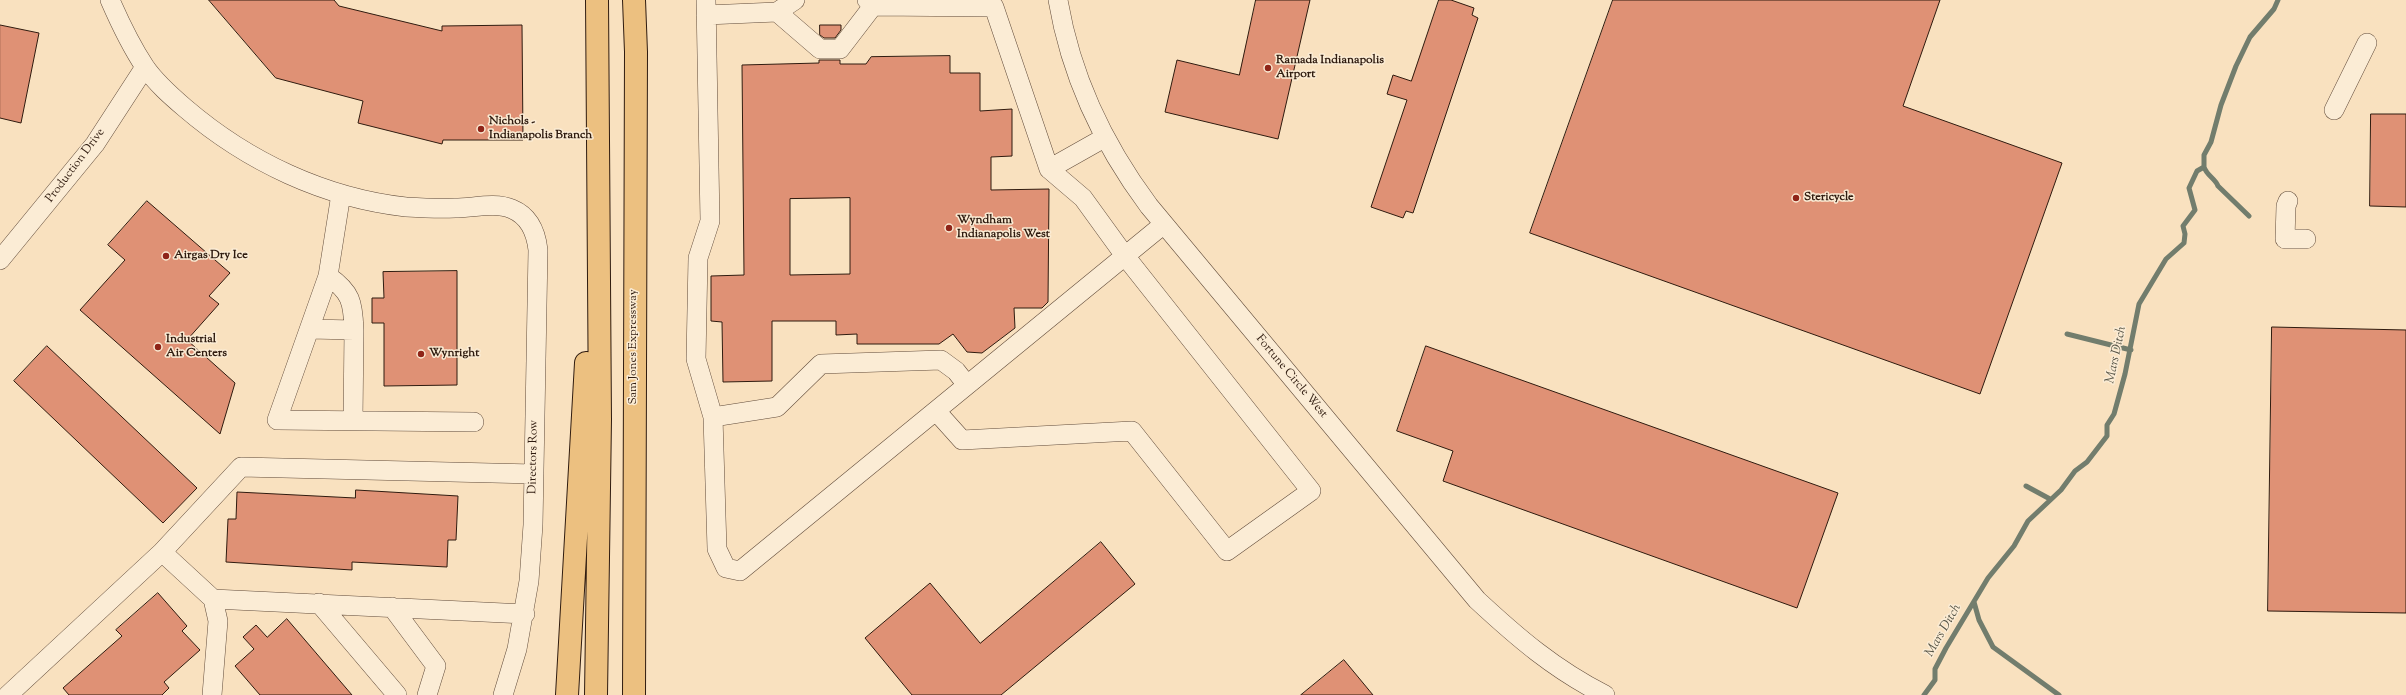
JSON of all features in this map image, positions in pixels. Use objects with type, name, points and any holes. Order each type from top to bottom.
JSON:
[{"type":"highway","points":[[596,695],[600,427],[597,0]]},
{"type":"highway","name":"Sam Jones Expressway","points":[[634,0],[636,52],[634,695]]},
{"type":"highway","points":[[567,695],[599,174]]},
{"type":"street","points":[[110,0],[127,37],[145,67],[167,92],[228,141],[284,172],[341,194],[328,276],[278,420],[474,422]]},
{"type":"street","points":[[795,0],[777,12],[706,8],[710,221],[698,258],[696,359],[713,417],[717,549],[726,568],[740,571],[1164,224]]},
{"type":"street","name":"Fortune Circle West","points":[[1058,0],[1065,37],[1074,68],[1092,113],[1122,170],[1164,224],[1477,600],[1535,652],[1571,676],[1605,695]]},
{"type":"street","points":[[777,12],[820,49],[840,49],[870,3],[994,8],[1049,169],[1083,198],[1125,256],[1311,491],[1227,551],[1132,431],[962,440],[936,411]]},
{"type":"street","points":[[2334,110],[2367,43]]},
{"type":"street","name":"Production Drive","points":[[0,260],[95,144],[145,67]]},
{"type":"street","points":[[1049,169],[1104,138]]},
{"type":"street","name":"Directors Row","points":[[341,194],[414,208],[452,209],[500,205],[513,209],[526,218],[537,238],[533,525],[525,614],[504,695]]},
{"type":"street","points":[[2288,200],[2286,206],[2285,239],[2306,239]]},
{"type":"street","points":[[328,276],[343,287],[353,305],[353,421]]},
{"type":"street","points":[[310,329],[354,330]]},
{"type":"street","points":[[713,417],[777,406],[821,364],[941,360],[956,371],[967,385]]},
{"type":"street","points":[[8,695],[162,552],[241,468],[534,474]]},
{"type":"street","points":[[162,552],[213,600],[218,620],[212,695]]},
{"type":"street","points":[[213,600],[319,603],[525,614]]},
{"type":"street","points":[[319,603],[397,695]]},
{"type":"street","points":[[392,607],[436,666],[427,695]]},
{"type":"building","points":[[209,0],[334,0],[339,6],[442,31],[442,26],[522,25],[523,140],[443,140],[442,144],[358,123],[363,101],[276,78]]},
{"type":"building","name":"Ramada Indianapolis Airport","points":[[1256,0],[1310,0],[1278,139],[1165,112],[1177,60],[1239,75]]},
{"type":"building","points":[[1439,0],[1451,0],[1474,8],[1472,15],[1478,18],[1413,213],[1406,211],[1403,218],[1371,207],[1407,100],[1387,94],[1393,75],[1411,81]]},
{"type":"building","name":"Stericycle","points":[[1613,0],[1940,0],[1903,106],[2062,163],[1980,394],[1530,233]]},
{"type":"building","points":[[0,25],[39,33],[21,123],[0,118]]},
{"type":"building","points":[[820,25],[841,25],[841,30],[835,38],[824,38],[820,35]]},
{"type":"building","name":"Wyndham Indianapolis West","points":[[950,56],[950,73],[980,73],[980,111],[1012,109],[1012,156],[991,157],[991,190],[1049,189],[1048,302],[1042,308],[1014,308],[1015,328],[982,353],[967,352],[953,334],[939,344],[857,344],[857,334],[836,335],[836,321],[772,321],[772,381],[723,382],[722,322],[711,321],[711,276],[744,275],[742,65],[819,63],[819,60],[840,60],[840,64],[866,64],[871,57]],"holes":[[[850,198],[850,274],[790,275],[790,199]]]},
{"type":"building","points":[[2371,114],[2406,114],[2406,207],[2370,206]]},
{"type":"building","points":[[147,201],[230,273],[209,296],[219,304],[187,340],[235,383],[220,434],[80,310],[125,260],[108,245]]},
{"type":"building","name":"Wynright","points":[[457,271],[457,385],[384,386],[384,323],[372,323],[372,298],[384,298],[383,272]]},
{"type":"building","points":[[2272,327],[2406,330],[2406,613],[2268,611]]},
{"type":"building","points":[[47,346],[197,488],[163,523],[14,381]]},
{"type":"building","points":[[1426,346],[1838,493],[1797,608],[1443,481],[1453,451],[1397,431]]},
{"type":"building","points":[[356,490],[458,496],[456,540],[448,540],[447,567],[352,562],[352,570],[226,562],[228,519],[236,519],[237,492],[355,498]]},
{"type":"building","points":[[1101,542],[1135,584],[1001,695],[912,695],[865,638],[930,583],[980,643]]},
{"type":"building","points":[[158,593],[187,626],[182,631],[200,650],[164,682],[169,688],[162,695],[69,695],[63,688],[122,636],[116,630]]},
{"type":"building","points":[[287,619],[352,695],[260,695],[235,666],[254,649],[243,637],[256,625],[267,637]]},
{"type":"building","points":[[1344,660],[1373,695],[1301,695]]},
{"type":"waterway","name":"Mars Ditch","points":[[1924,695],[1935,680],[1935,669],[1946,648],[1988,578],[2014,546],[2028,521],[2061,490],[2075,471],[2087,462],[2107,436],[2107,425],[2114,414],[2125,374],[2139,304],[2166,259],[2184,243],[2185,234],[2183,226],[2195,210],[2189,188],[2197,171],[2204,167],[2204,155],[2211,142],[2221,105],[2236,66],[2250,37],[2274,9],[2278,0]]},
{"type":"waterway","points":[[2204,167],[2218,186],[2249,216]]},
{"type":"waterway","points":[[2067,334],[2131,350]]},
{"type":"waterway","points":[[2026,486],[2050,499]]},
{"type":"waterway","points":[[1974,602],[1979,620],[1993,647],[2059,695]]},
{"type":"place","name":"Ramada Indianapolis Airport","points":[[1268,68]]},
{"type":"place","name":"Nichols - Indianapolis Branch","points":[[481,129]]},
{"type":"place","name":"Stericycle","points":[[1796,198]]},
{"type":"place","name":"Wyndham Indianapolis West","points":[[949,228]]},
{"type":"place","name":"Airgas Dry Ice","points":[[166,256]]},
{"type":"place","name":"Industrial Air Centers","points":[[158,347]]},
{"type":"place","name":"Wynright","points":[[421,354]]}]
